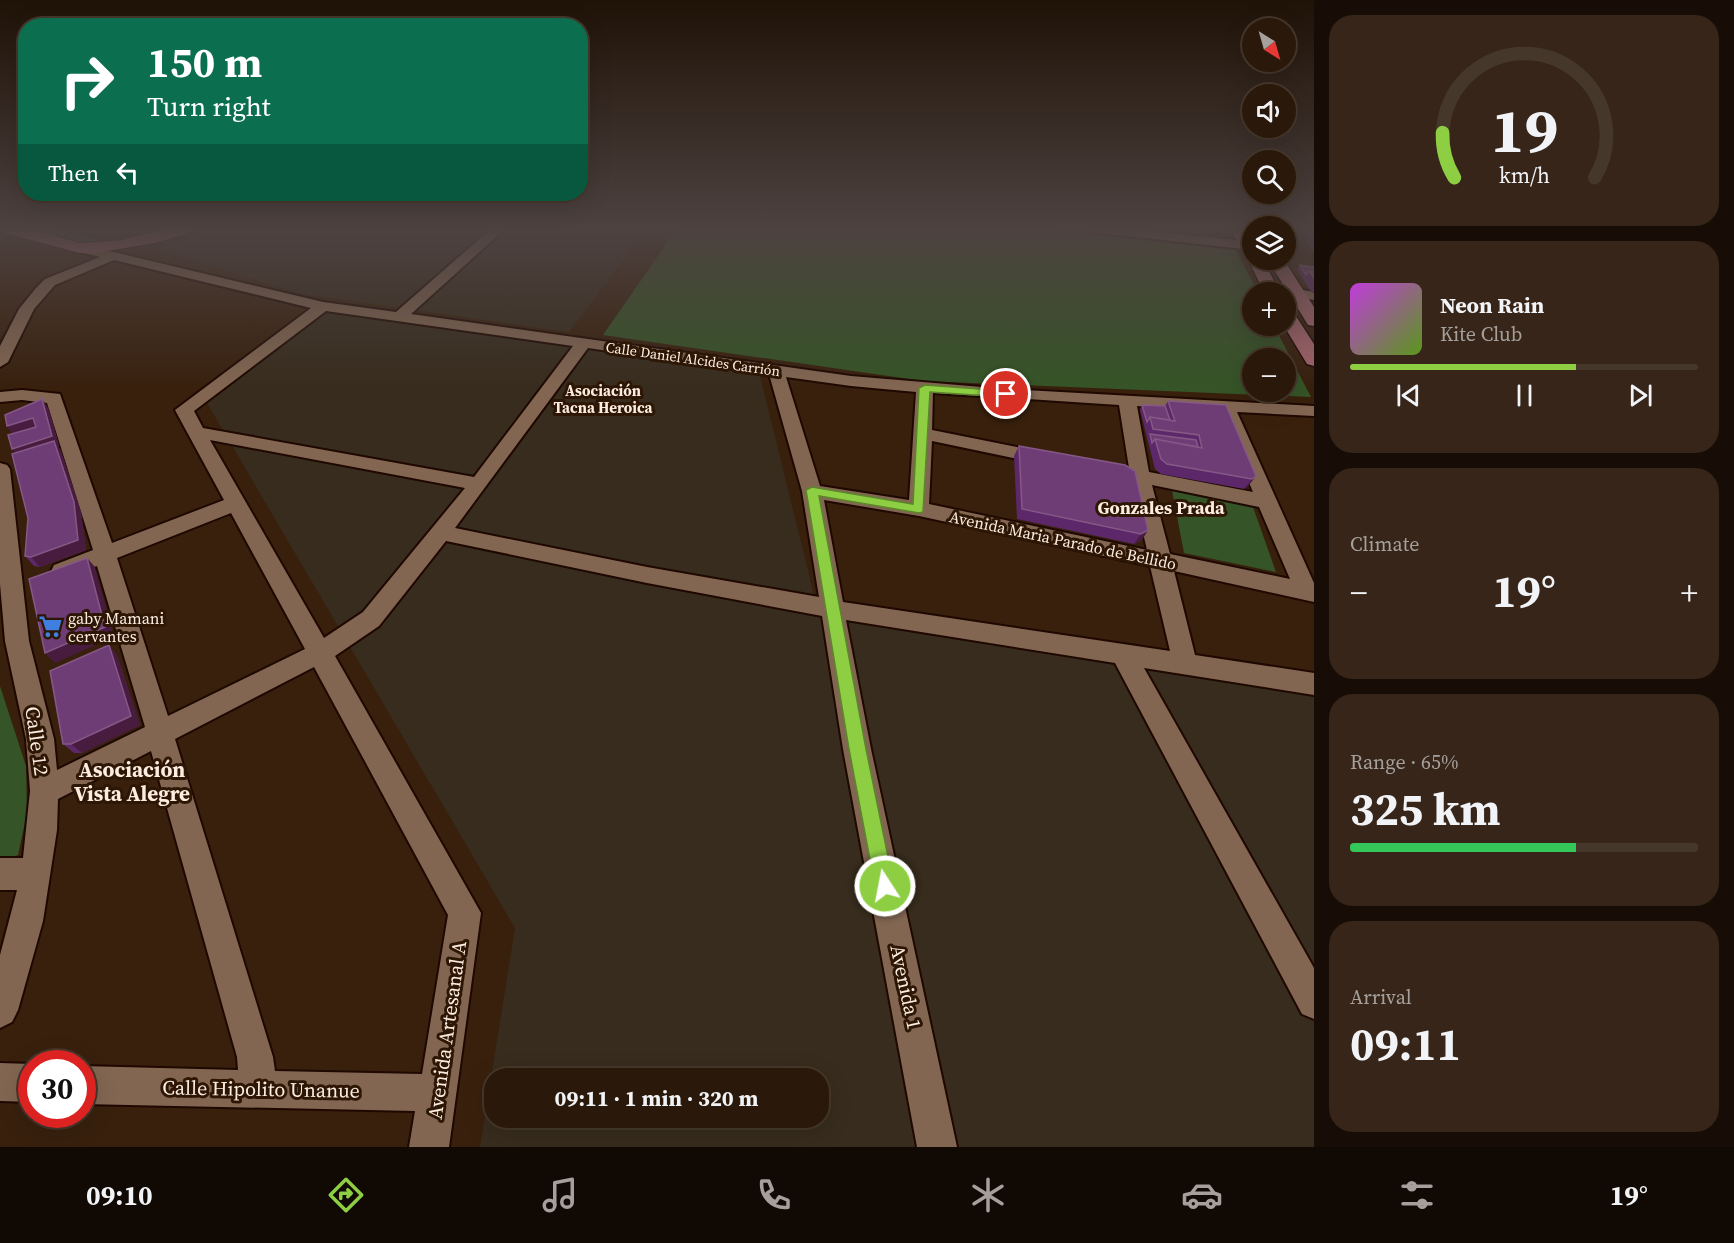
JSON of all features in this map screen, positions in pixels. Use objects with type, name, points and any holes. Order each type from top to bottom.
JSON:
[{"type":"main road","points":[[1296,293],[1314,321]]},
{"type":"main road","points":[[1296,330],[1314,360]]},
{"type":"street","points":[[4,353],[25,309],[37,294],[53,281]]},
{"type":"street","name":"Calle Daniel Alcides Carrión","points":[[220,281],[323,306],[851,381],[1127,402],[1314,411]]},
{"type":"street","points":[[399,317],[440,281]]},
{"type":"street","points":[[1296,293],[1314,296]]},
{"type":"street","points":[[320,653],[184,410],[323,306]]},
{"type":"street","points":[[44,791],[320,653],[371,619],[479,483],[583,344]]},
{"type":"street","name":"Avenida 1","points":[[776,370],[812,490],[857,749],[937,1147]]},
{"type":"street","points":[[919,509],[925,388]]},
{"type":"street","points":[[0,397],[22,395],[54,398],[162,733],[255,1057],[259,1089]]},
{"type":"street","points":[[1127,402],[1140,476],[1185,664]]},
{"type":"street","points":[[1226,407],[1310,592]]},
{"type":"street","points":[[196,432],[479,483]]},
{"type":"street","points":[[923,434],[1060,461]]},
{"type":"street","points":[[1094,468],[1268,502]]},
{"type":"street","name":"Calle 12","points":[[0,470],[2,507],[18,587],[17,641],[40,739],[44,791],[42,830],[27,921],[0,1010]]},
{"type":"street","name":"Avenida Maria Parado de Bellido","points":[[812,490],[919,509],[1310,592]]},
{"type":"street","points":[[18,587],[236,503]]},
{"type":"street","points":[[440,532],[647,575],[833,609],[1314,684]]},
{"type":"street","name":"Avenida Artesanal A","points":[[320,653],[465,913],[429,1147]]},
{"type":"street","points":[[1122,654],[1314,1002]]},
{"type":"street","points":[[0,874],[36,874]]},
{"type":"street","points":[[0,1082],[18,1083]]},
{"type":"street","name":"Calle Hipolito Unanue","points":[[96,1084],[439,1093]]},
{"type":"shaded area","points":[[257,281],[608,281],[569,332],[298,293]]},
{"type":"shaded area","points":[[327,307],[759,372],[819,615],[1314,692],[1314,1147],[480,1147],[484,1122],[484,1128],[829,1128],[829,1068],[493,1068],[515,928],[207,403]]},
{"type":"green space","points":[[641,281],[1252,281],[1242,282],[1242,336],[1279,336],[1285,348],[1242,348],[1242,394],[923,381],[603,335]]},
{"type":"green space","points":[[1296,368],[1311,397],[1296,396]]},
{"type":"green space","points":[[1172,490],[1253,507],[1276,572],[1184,553]]},
{"type":"green space","points":[[0,686],[26,766],[27,813],[18,855],[0,862]]},
{"type":"building","points":[[42,399],[52,436],[12,449],[8,435],[36,427],[33,418],[7,426],[5,415]]},
{"type":"building","points":[[1168,401],[1226,405],[1256,476],[1252,479],[1167,464],[1161,459],[1155,439],[1202,448],[1199,435],[1153,429],[1150,417],[1175,421]]},
{"type":"building","points":[[1142,405],[1165,406],[1170,420],[1150,417],[1147,422]]},
{"type":"building","points":[[1150,434],[1196,440],[1198,447],[1155,439],[1152,443]]},
{"type":"building","points":[[54,441],[74,502],[78,540],[31,557],[25,556],[28,518],[12,454]]},
{"type":"building","points":[[1019,446],[1125,465],[1135,471],[1148,530],[1141,534],[1022,509]]},
{"type":"building","points":[[87,558],[105,627],[45,653],[29,579]]},
{"type":"building","points":[[109,645],[131,716],[71,744],[63,744],[50,671]]},
{"type":"place","name":"gaby Mamani cervantes","points":[[50,627]]},
{"type":"district","name":"Asociación Tacna Heroica","points":[[603,398]]},
{"type":"district","name":"Gonzales Prada","points":[[1161,507]]},
{"type":"district","name":"Asociación Vista Alegre","points":[[132,781]]},
{"type":"route","points":[[885,886],[857,749],[812,490],[919,509],[925,388],[1006,394]]}]
